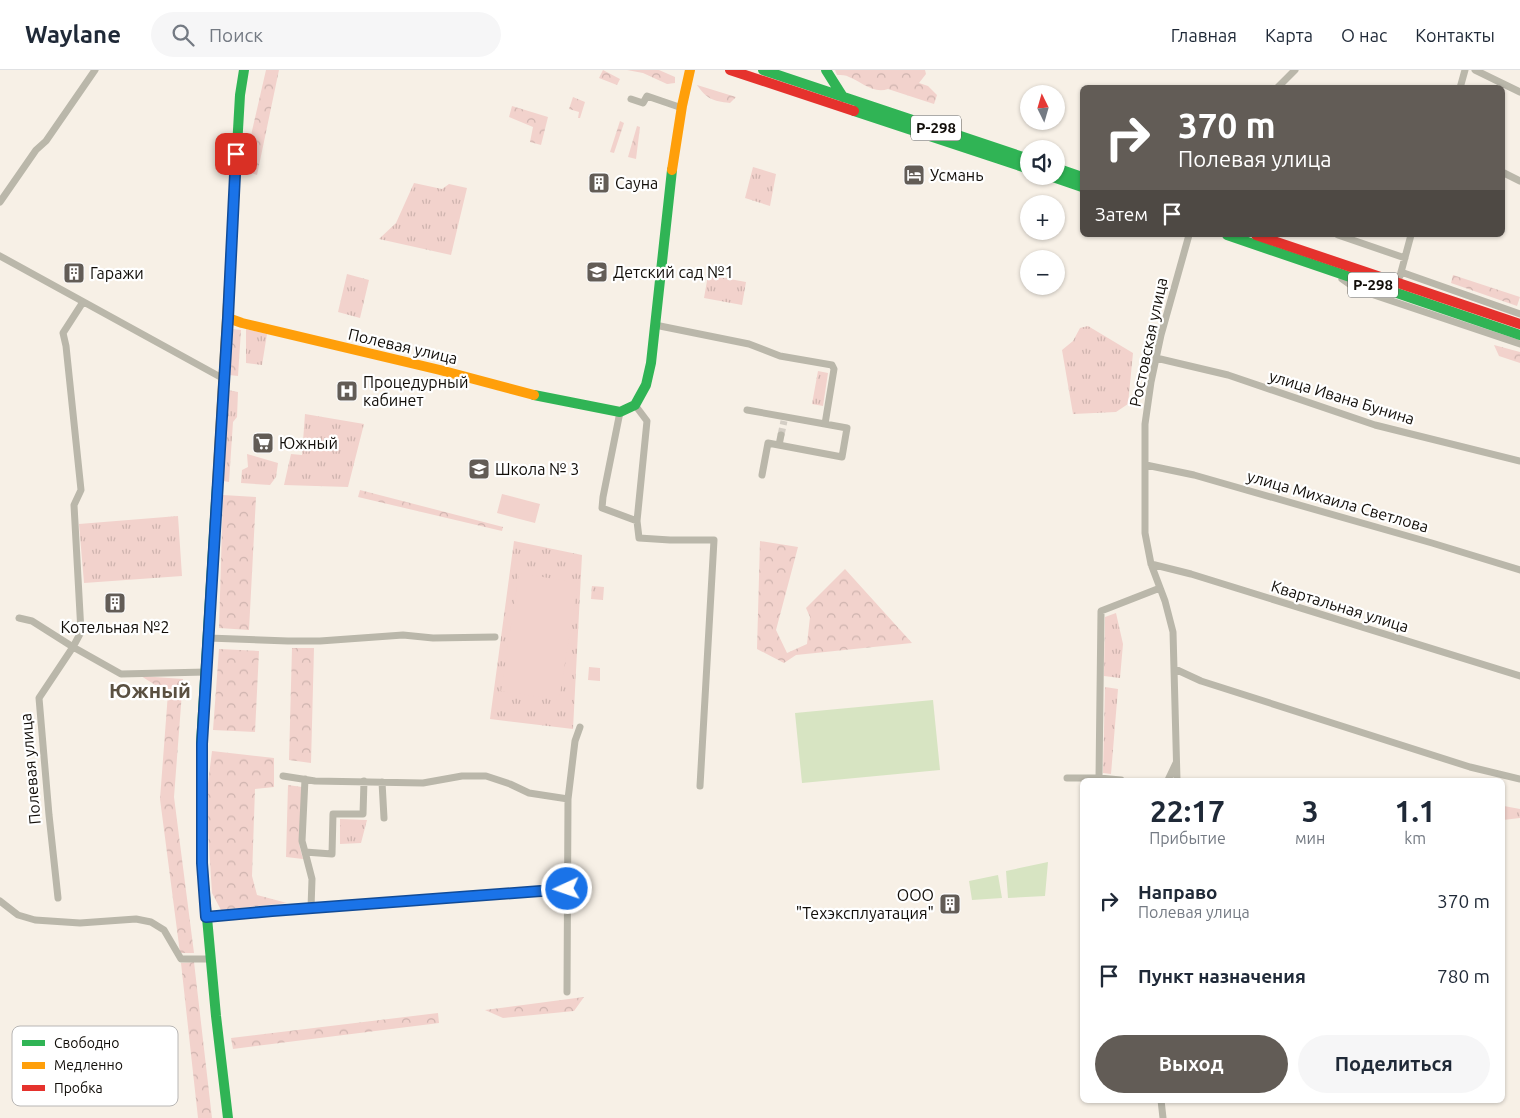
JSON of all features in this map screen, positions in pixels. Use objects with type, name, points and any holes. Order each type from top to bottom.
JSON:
[{"type":"main road","points":[[228,1118],[206,917],[202,863],[201,799],[202,744],[228,318],[232,213],[240,95],[244,70]]},
{"type":"main road","points":[[620,412],[635,405],[646,385],[653,348],[668,196],[690,70]]},
{"type":"main road","name":"Р-298","points":[[730,70],[1020,166]]},
{"type":"main road","name":"Р-298","points":[[763,70],[788,72],[843,97],[1020,156]]},
{"type":"main road","points":[[826,70],[843,97]]},
{"type":"main road","points":[[767,82],[788,72]]},
{"type":"main road","points":[[1065,171],[1080,176]]},
{"type":"main road","points":[[1065,181],[1080,186]]},
{"type":"main road","name":"Р-298","points":[[1233,237],[1520,334]]},
{"type":"main road","name":"Р-298","points":[[1262,237],[1520,324]]},
{"type":"main road","name":"Полевая улица","points":[[228,318],[554,400],[620,412]]},
{"type":"street","points":[[0,202],[36,150],[46,141],[95,70]]},
{"type":"street","points":[[1280,85],[1295,70]]},
{"type":"street","points":[[1461,85],[1465,70]]},
{"type":"street","points":[[1475,70],[1520,92]]},
{"type":"street","points":[[631,99],[643,103],[647,96],[682,108]]},
{"type":"street","points":[[1505,174],[1520,181]]},
{"type":"street","name":"Ростовская улица","points":[[1169,778],[1177,760],[1173,632],[1151,564],[1145,533],[1145,424],[1151,382],[1161,335],[1188,237]]},
{"type":"street","points":[[1344,237],[1405,258]]},
{"type":"street","points":[[1398,284],[1410,237]]},
{"type":"street","points":[[0,256],[224,379]]},
{"type":"street","points":[[1332,271],[1356,289],[1520,344]]},
{"type":"street","points":[[1401,272],[1520,314]]},
{"type":"street","name":"Полевая улица","points":[[58,898],[39,698],[81,632],[74,505],[81,490],[66,346],[63,334],[83,302]]},
{"type":"street","points":[[655,325],[749,344],[780,356],[832,365],[834,370],[825,424]]},
{"type":"street","name":"улица Ивана Бунина","points":[[1156,358],[1228,375],[1375,425],[1520,461]]},
{"type":"street","points":[[635,405],[647,421],[637,521],[639,538],[714,540],[700,786]]},
{"type":"street","points":[[747,410],[784,419],[847,428],[842,457],[768,444],[762,476]]},
{"type":"street","points":[[620,412],[602,508],[637,521]]},
{"type":"street","points":[[779,445],[781,435]]},
{"type":"street","name":"улица Михаила Светлова","points":[[1146,465],[1204,478],[1432,542],[1520,570]]},
{"type":"street","name":"Квартальная улица","points":[[1151,564],[1191,574],[1520,676]]},
{"type":"street","points":[[1067,778],[1099,778],[1101,611],[1160,588]]},
{"type":"street","points":[[19,618],[32,621],[121,674],[206,672]]},
{"type":"street","points":[[208,638],[312,641],[403,635],[433,638],[495,637]]},
{"type":"street","points":[[1175,669],[1201,681],[1470,767],[1520,779]]},
{"type":"street","points":[[567,992],[568,799],[575,741],[580,728]]},
{"type":"street","points":[[1177,760],[1177,778]]},
{"type":"street","points":[[283,776],[364,782],[423,783],[462,776],[486,776],[529,793],[568,799]]},
{"type":"street","points":[[305,779],[302,841],[312,879],[311,908]]},
{"type":"street","points":[[304,852],[332,854],[333,814],[363,814],[364,782]]},
{"type":"street","points":[[382,782],[384,818]]},
{"type":"street","points":[[206,917],[567,889]]},
{"type":"street","points":[[0,901],[18,914],[35,920],[80,923],[136,919],[151,922],[164,930],[181,959],[210,958]]},
{"type":"street","points":[[1161,1103],[1163,1118]]},
{"type":"green space","points":[[266,70],[279,70],[257,175],[243,170]]},
{"type":"green space","points":[[603,70],[620,79],[617,85],[599,78]]},
{"type":"green space","points":[[627,70],[659,70],[675,77],[675,83],[667,84],[643,73]]},
{"type":"green space","points":[[835,70],[925,70],[926,74],[919,83],[928,86],[937,95],[934,104],[888,89],[872,89],[848,76],[837,75]]},
{"type":"green space","points":[[697,85],[736,97],[730,103],[714,100],[707,96]]},
{"type":"green space","points":[[573,97],[585,102],[580,118],[578,118],[579,112],[569,109]]},
{"type":"green space","points":[[512,106],[548,117],[541,145],[530,142],[533,127],[509,117]]},
{"type":"green space","points":[[620,121],[624,123],[614,153],[610,152]]},
{"type":"green space","points":[[637,126],[640,127],[636,159],[628,157]]},
{"type":"green space","points":[[753,167],[776,174],[770,206],[745,198]]},
{"type":"green space","points":[[414,183],[442,189],[449,184],[467,188],[451,255],[379,239],[396,223]]},
{"type":"green space","points":[[347,274],[369,280],[360,318],[338,312]]},
{"type":"green space","points":[[708,275],[746,282],[742,305],[704,298]]},
{"type":"green space","points":[[1453,275],[1520,297],[1517,306],[1451,283]]},
{"type":"green space","points":[[1088,326],[1133,353],[1128,404],[1116,412],[1073,414],[1062,350],[1073,341],[1080,328]]},
{"type":"green space","points":[[232,329],[241,330],[238,376],[229,375]]},
{"type":"green space","points":[[246,329],[267,334],[262,365],[246,363]]},
{"type":"green space","points":[[1494,345],[1520,352],[1520,363],[1499,356]]},
{"type":"green space","points":[[818,371],[828,373],[823,406],[812,404]]},
{"type":"green space","points":[[228,390],[238,392],[237,417],[233,422],[229,482],[223,481]]},
{"type":"green space","points":[[305,414],[364,424],[348,487],[284,485],[291,454],[302,455]]},
{"type":"green space","points":[[247,454],[278,463],[276,477],[270,485],[241,483],[242,470],[248,467]]},
{"type":"green space","points":[[360,490],[503,527],[502,531],[358,497]]},
{"type":"green space","points":[[502,494],[540,504],[535,523],[497,513]]},
{"type":"green space","points":[[223,495],[256,497],[249,630],[219,628]]},
{"type":"green space","points":[[178,516],[182,576],[84,583],[79,524]]},
{"type":"green space","points":[[514,541],[582,555],[573,729],[490,719]]},
{"type":"green space","points":[[760,541],[798,547],[776,630],[787,653],[807,644],[810,617],[806,608],[845,569],[912,643],[796,655],[784,663],[757,649]]},
{"type":"green space","points":[[519,573],[578,583],[559,700],[501,691]]},
{"type":"green space","points":[[592,586],[604,587],[603,600],[591,599]]},
{"type":"green space","points":[[1116,613],[1123,644],[1120,678],[1104,676],[1105,617]]},
{"type":"green space","points":[[292,648],[314,648],[311,763],[289,760]]},
{"type":"green space","points":[[219,649],[259,651],[255,732],[213,730]]},
{"type":"green space","points":[[589,667],[600,668],[600,681],[588,680]]},
{"type":"green space","points":[[141,676],[183,679],[174,797],[194,953],[180,953],[160,799],[168,693]]},
{"type":"green space","points":[[1105,687],[1118,689],[1111,774],[1103,773]]},
{"type":"green space","points":[[212,751],[274,758],[274,787],[255,789],[252,876],[257,895],[287,903],[221,910],[212,893],[206,800]]},
{"type":"green space","points":[[288,785],[302,787],[299,844],[303,859],[286,857]]},
{"type":"green space","points":[[1505,806],[1520,809],[1520,818],[1505,820]]},
{"type":"green space","points":[[340,819],[367,820],[361,843],[340,844]]},
{"type":"green space","points":[[194,962],[212,1118],[198,1118],[181,963]]},
{"type":"green space","points":[[584,997],[574,1011],[503,1018],[485,1010]]},
{"type":"green space","points":[[438,1013],[439,1023],[233,1049],[231,1038]]},
{"type":"shaded area","points":[[933,700],[940,770],[802,783],[795,713]]},
{"type":"shaded area","points":[[1048,862],[1045,896],[1008,898],[1006,871]]},
{"type":"shaded area","points":[[998,875],[1002,898],[972,900],[969,881]]},
{"type":"tunnel","points":[[781,435],[784,421]]},
{"type":"traffic: fast","points":[[230,269],[240,95],[244,70]]},
{"type":"traffic: fast","points":[[763,70],[1020,156]]},
{"type":"traffic: fast","points":[[826,70],[843,97]]},
{"type":"traffic: fast","points":[[854,111],[1020,166]]},
{"type":"traffic: fast","points":[[534,395],[620,412],[635,405],[646,385],[651,363],[672,170]]},
{"type":"traffic: fast","points":[[1065,171],[1080,176]]},
{"type":"traffic: fast","points":[[1065,181],[1080,186]]},
{"type":"traffic: fast","points":[[1233,237],[1520,335]]},
{"type":"traffic: fast","points":[[217,485],[201,744],[202,863],[216,1016],[228,1118]]},
{"type":"traffic: slow","points":[[672,170],[690,70]]},
{"type":"traffic: slow","points":[[217,485],[230,269]]},
{"type":"traffic: slow","points":[[228,318],[534,395]]},
{"type":"traffic: jam","points":[[730,70],[854,111]]},
{"type":"traffic: jam","points":[[1262,237],[1520,324]]},
{"type":"place","name":"Усмань","points":[[914,175]]},
{"type":"place","name":"Сауна","points":[[599,183]]},
{"type":"place","name":"Детский сад №1","points":[[597,272]]},
{"type":"place","name":"Гаражи","points":[[74,273]]},
{"type":"place","name":"Процедурный кабинет","points":[[347,391]]},
{"type":"place","name":"Южный","points":[[263,443]]},
{"type":"place","name":"Школа № 3","points":[[479,469]]},
{"type":"place","name":"Котельная №2","points":[[115,603]]},
{"type":"place","name":"ООО \"Техэксплуатация\"","points":[[950,904]]},
{"type":"district","name":"Южный","points":[[150,691]]},
{"type":"route","points":[[236,154],[202,744],[202,863],[206,917],[567,889]]}]
